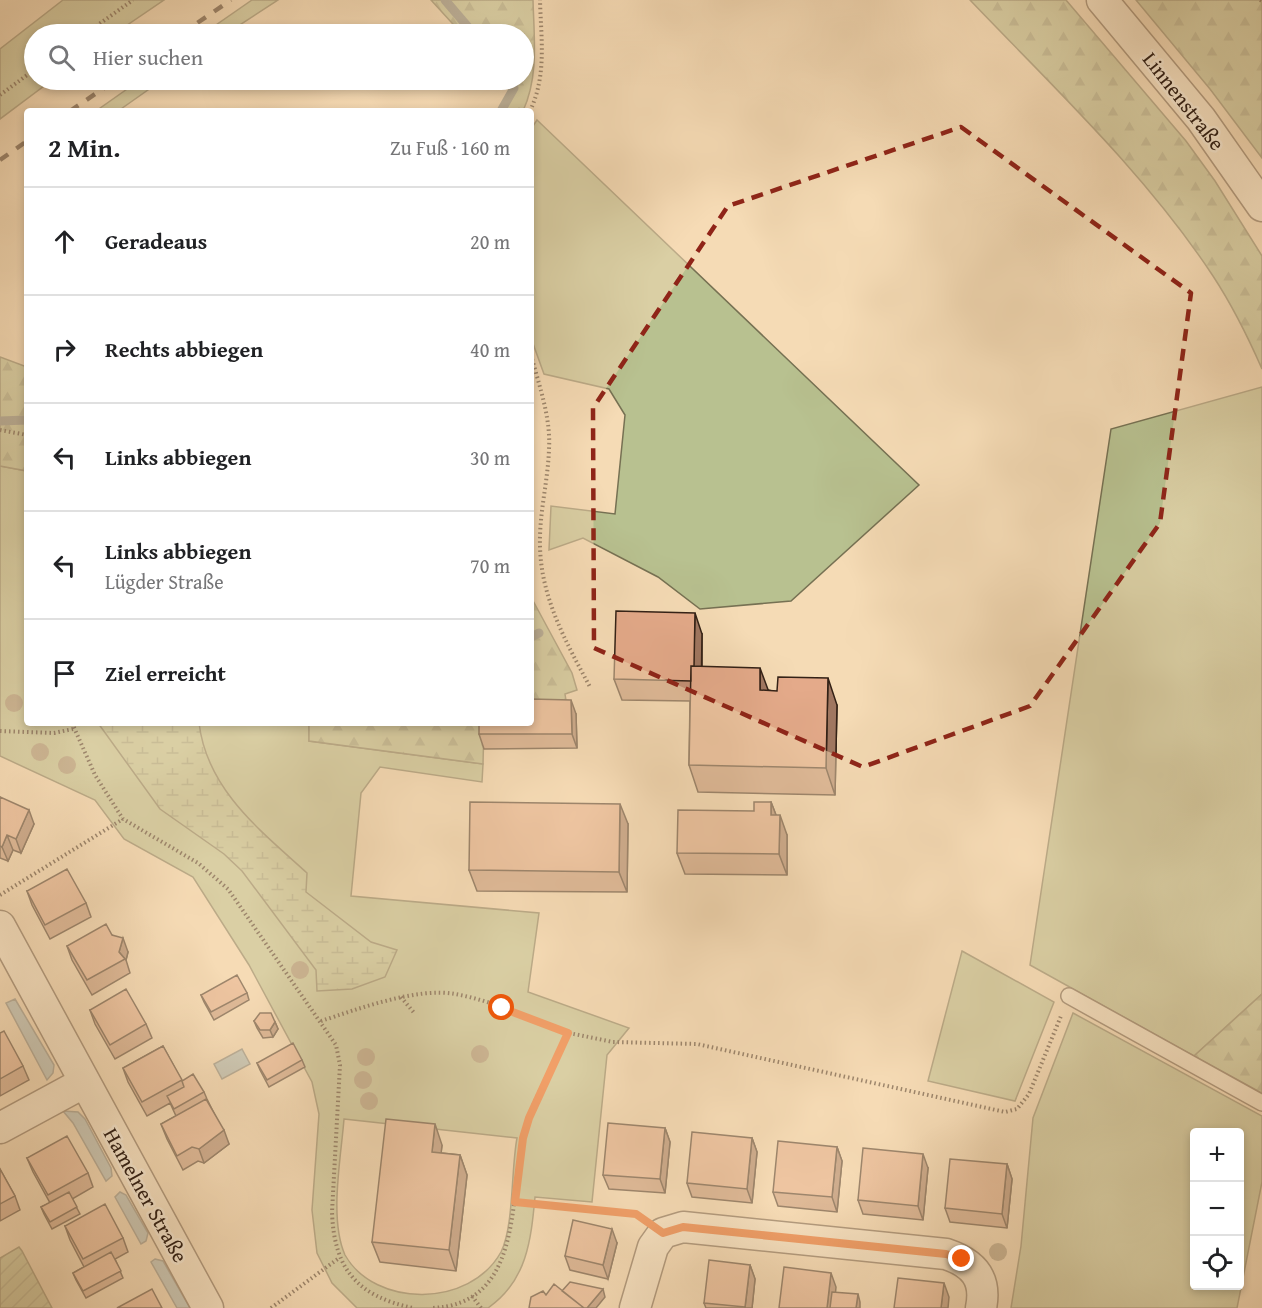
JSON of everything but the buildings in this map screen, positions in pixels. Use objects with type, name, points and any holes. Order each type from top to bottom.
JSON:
[{"type":"street","name":"Linnenstraße","points":[[1102,0],[1201,119],[1262,206]]},
{"type":"street","name":"Hamelner Straße","points":[[0,926],[208,1308]]},
{"type":"street","points":[[0,1128],[85,1082]]},
{"type":"street","points":[[635,1308],[653,1247],[663,1233],[683,1227],[946,1254],[962,1259],[975,1268],[982,1282],[981,1308]]},
{"type":"lane","points":[[1069,996],[1262,1103]]},
{"type":"path","points":[[99,24],[133,0]]},
{"type":"path","points":[[532,108],[539,93],[543,73],[540,0]]},
{"type":"path","points":[[0,95],[24,77]]},
{"type":"path","points":[[534,366],[543,399],[550,447],[540,545],[547,595],[556,624],[590,687]]},
{"type":"path","points":[[0,430],[24,434]]},
{"type":"path","points":[[72,726],[95,775],[123,819],[198,863],[228,889],[336,1045],[340,1065],[332,1212],[333,1236],[339,1258],[353,1279],[372,1294],[390,1303],[413,1308]]},
{"type":"path","points":[[0,731],[54,733],[73,729]]},
{"type":"path","points":[[0,895],[123,819]]},
{"type":"path","points":[[321,1021],[400,997],[454,993],[568,1033],[613,1042],[697,1044],[1005,1112],[1017,1109],[1029,1094],[1069,996]]},
{"type":"path","points":[[400,997],[415,1014]]},
{"type":"path","points":[[430,1308],[460,1302],[472,1296],[495,1272],[506,1252],[523,1138],[529,1118],[568,1033]]},
{"type":"path","points":[[515,1202],[636,1214],[663,1233]]},
{"type":"path","points":[[271,1308],[339,1258]]},
{"type":"path","points":[[472,1296],[481,1308]]},
{"type":"highlighted area","points":[[961,127],[1191,293],[1160,523],[1030,706],[863,767],[594,648],[593,408],[728,206]]},
{"type":"green space","points":[[63,0],[164,0],[129,24],[32,24]]},
{"type":"green space","points":[[252,0],[278,0],[241,24],[217,24]]},
{"type":"green space","points":[[431,0],[533,0],[534,24],[453,24]]},
{"type":"green space","points":[[970,0],[1066,0],[1186,141],[1215,181],[1262,256],[1262,369],[1220,287],[1159,202],[1098,133]]},
{"type":"green space","points":[[1136,0],[1262,0],[1262,158],[1210,89]]},
{"type":"green space","points":[[24,30],[24,90],[39,90],[0,119],[0,49]]},
{"type":"green space","points":[[126,90],[148,90],[122,108],[100,108]]},
{"type":"green space","points":[[510,90],[530,90],[524,108],[504,108]]},
{"type":"green space","points":[[537,120],[919,485],[791,601],[700,609],[658,577],[583,538],[549,550],[551,506],[615,514],[625,415],[609,389],[544,374],[534,346],[534,124]]},
{"type":"green space","points":[[0,357],[24,366],[24,470],[0,466]]},
{"type":"green space","points":[[1262,387],[1262,994],[1194,1056],[1030,965],[1111,429]]},
{"type":"green space","points":[[0,466],[24,470],[24,726],[309,726],[309,741],[483,764],[482,782],[380,767],[361,793],[351,896],[539,913],[528,992],[629,1028],[607,1055],[592,1202],[535,1197],[525,1258],[511,1285],[488,1308],[357,1308],[332,1283],[317,1253],[312,1210],[319,1114],[312,1082],[249,965],[193,877],[124,839],[95,800],[0,756]],"holes":[[[344,1119],[517,1138],[508,1228],[501,1252],[487,1270],[468,1284],[446,1292],[423,1294],[399,1292],[378,1285],[359,1272],[345,1255],[340,1240],[337,1206]]]},
{"type":"green space","points":[[534,603],[572,673],[577,690],[565,694],[568,713],[534,713]]},
{"type":"green space","points":[[100,726],[200,726],[204,747],[225,789],[255,825],[307,873],[306,892],[371,942],[397,950],[385,977],[352,989],[317,991],[316,970],[242,871],[224,854],[160,809]]},
{"type":"green space","points":[[309,726],[484,726],[483,764],[309,741]]},
{"type":"green space","points":[[962,951],[1054,1002],[1015,1101],[928,1081]]},
{"type":"green space","points":[[1262,994],[1262,1093],[1194,1056]]},
{"type":"green space","points":[[1073,1013],[1262,1116],[1262,1182],[1244,1273],[1244,1128],[1190,1128],[1190,1290],[1241,1290],[1237,1308],[1011,1308],[1021,1246],[1033,1118]]},
{"type":"green space","points":[[19,1247],[52,1308],[0,1308],[0,1258]]},
{"type":"shaded area","points":[[15,999],[54,1065],[53,1073],[47,1080],[6,1003]]},
{"type":"shaded area","points":[[242,1049],[250,1064],[222,1079],[214,1064]]},
{"type":"shaded area","points":[[63,1111],[78,1112],[85,1119],[111,1168],[112,1176],[106,1181],[73,1123]]},
{"type":"shaded area","points":[[120,1192],[126,1195],[148,1233],[146,1241],[141,1244],[115,1197]]},
{"type":"shaded area","points":[[155,1259],[163,1261],[190,1308],[177,1308],[151,1262]]},
{"type":"waterway","points":[[445,0],[465,24]]},
{"type":"waterway","points":[[503,108],[513,90]]},
{"type":"waterway","points":[[0,421],[24,420]]},
{"type":"waterway","points":[[534,636],[539,633]]},
{"type":"railway","points":[[196,24],[231,0]]},
{"type":"railway","points":[[74,108],[101,90]]},
{"type":"railway","points":[[0,160],[24,143]]},
{"type":"route","points":[[502,1008],[568,1033],[529,1118],[523,1138],[515,1202],[636,1214],[663,1233],[683,1227],[946,1254],[962,1259]]}]
